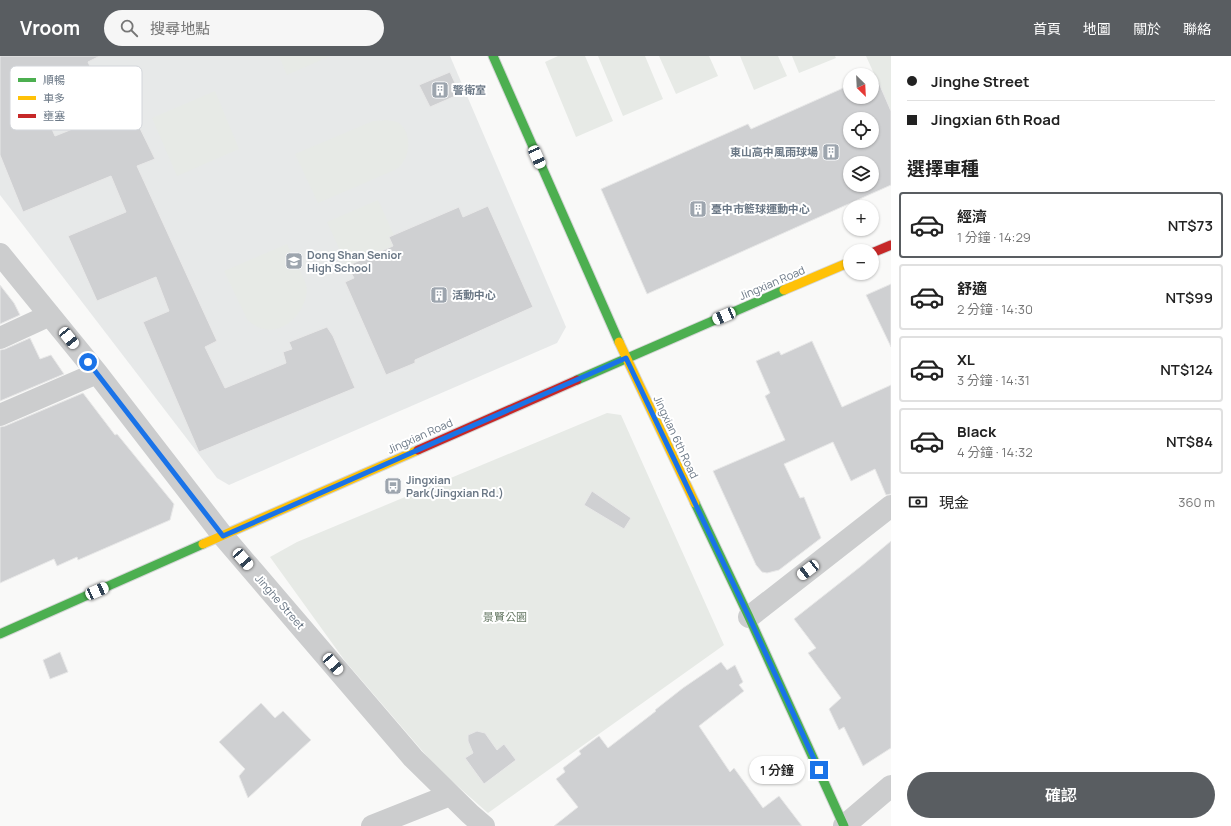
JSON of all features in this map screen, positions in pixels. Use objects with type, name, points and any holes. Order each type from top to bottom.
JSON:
[{"type":"street","name":"Jingxian 6th Road","points":[[493,56],[626,358],[749,617],[844,826]]},
{"type":"street","points":[[879,250],[891,245]]},
{"type":"street","name":"Jinghe Street","points":[[0,254],[97,373],[223,536],[413,758],[484,826]]},
{"type":"street","name":"Jingxian Road","points":[[0,634],[626,358],[843,265]]},
{"type":"street","points":[[0,338],[50,316]]},
{"type":"street","points":[[0,415],[97,373]]},
{"type":"street","points":[[749,617],[891,506]]},
{"type":"street","points":[[844,826],[891,786]]},
{"type":"street","points":[[372,826],[450,795]]},
{"type":"shaded area","name":"Dong Shan Senior High School","points":[[0,56],[450,56],[566,327],[557,343],[229,485],[217,478],[0,195]]},
{"type":"green space","points":[[279,56],[330,56],[287,75]]},
{"type":"green space","points":[[558,56],[585,56],[613,121],[576,137],[545,62]]},
{"type":"green space","points":[[598,56],[645,56],[663,99],[623,116]]},
{"type":"green space","points":[[659,56],[709,56],[718,76],[676,94]]},
{"type":"green space","points":[[740,56],[778,56],[787,76],[754,90]]},
{"type":"green space","points":[[792,56],[835,56],[836,58],[799,73]]},
{"type":"green space","points":[[866,56],[891,56],[891,111],[879,85],[879,68],[871,68]]},
{"type":"green space","points":[[215,91],[239,149],[177,176],[152,118]]},
{"type":"green space","points":[[387,120],[399,123],[406,132],[408,138],[408,150],[401,165],[390,172],[318,203],[295,154],[373,121]]},
{"type":"green space","points":[[378,200],[394,235],[389,237],[393,246],[347,266],[327,222]]},
{"type":"green space","points":[[287,244],[307,288],[305,299],[301,310],[286,325],[277,329],[267,329],[257,326],[247,319],[224,271]]},
{"type":"green space","name":"景賢公園","points":[[607,413],[621,415],[724,645],[488,813],[437,768],[345,661],[270,557],[297,542]]},
{"type":"building","points":[[0,56],[100,56],[88,62],[90,66],[10,66],[10,130],[52,130],[55,136],[70,130],[141,130],[155,159],[137,166],[217,341],[205,347],[225,388],[286,363],[283,352],[292,349],[289,342],[327,327],[333,336],[355,388],[199,452],[143,322],[169,311],[156,277],[97,301],[68,236],[126,212],[111,176],[23,212],[0,155]]},
{"type":"building","name":"警衛室","points":[[450,72],[460,94],[430,107],[419,85]]},
{"type":"building","name":"臺中市籃球運動中心","points":[[879,83],[891,111],[891,185],[879,190],[879,156],[843,156],[843,192],[875,192],[857,200],[843,200],[843,206],[647,294],[601,189],[748,124],[751,129],[843,88],[843,104],[879,104]]},
{"type":"building","name":"活動中心","points":[[488,206],[533,307],[415,360],[415,363],[386,375],[345,282],[354,278],[347,266],[393,246],[389,237],[459,207],[463,217]]},
{"type":"building","points":[[891,284],[891,347],[866,295]]},
{"type":"building","points":[[0,285],[14,303],[20,315],[0,324]]},
{"type":"building","points":[[30,338],[40,359],[51,355],[64,374],[0,401],[0,350]]},
{"type":"building","points":[[812,341],[842,407],[891,385],[891,494],[886,495],[875,469],[851,481],[833,442],[784,464],[800,498],[804,497],[821,538],[779,570],[767,573],[762,572],[756,565],[713,471],[785,440],[765,396],[770,393],[756,361],[779,351],[781,355]]},
{"type":"building","points":[[83,393],[115,435],[117,434],[174,504],[170,520],[78,560],[77,557],[57,566],[54,559],[0,583],[0,427]]},
{"type":"building","points":[[592,491],[631,518],[624,529],[584,505]]},
{"type":"building","points":[[891,541],[891,748],[863,766],[844,727],[839,730],[829,709],[841,698],[808,653],[816,648],[794,619]]},
{"type":"building","points":[[60,652],[68,672],[50,679],[43,660]]},
{"type":"building","points":[[721,662],[727,670],[735,665],[743,682],[739,685],[744,691],[699,726],[730,772],[734,768],[763,808],[779,796],[802,826],[554,826],[578,807],[556,779],[565,772],[563,768],[581,754],[579,751],[599,736],[608,748],[683,688]]},
{"type":"building","points":[[261,703],[275,718],[283,711],[311,740],[248,798],[239,776],[245,769],[219,742]]},
{"type":"building","points":[[477,731],[485,733],[497,750],[504,744],[516,760],[484,784],[465,758],[473,753],[468,741],[468,735]]},
{"type":"traffic: fast","points":[[493,56],[619,342]]},
{"type":"traffic: fast","points":[[577,380],[784,290]]},
{"type":"traffic: fast","points":[[695,503],[749,617],[844,826]]},
{"type":"traffic: fast","points":[[0,634],[203,544]]},
{"type":"traffic: slow","points":[[784,290],[843,265]]},
{"type":"traffic: slow","points":[[619,342],[695,503]]},
{"type":"traffic: slow","points":[[203,544],[418,450]]},
{"type":"traffic: jam","points":[[879,250],[891,245]]},
{"type":"traffic: jam","points":[[418,450],[577,380]]},
{"type":"place","name":"警衛室","points":[[440,90]]},
{"type":"place","name":"東山高中風雨球場","points":[[831,152]]},
{"type":"place","name":"臺中市籃球運動中心","points":[[698,209]]},
{"type":"place","name":"Dong Shan Senior High School","points":[[294,261]]},
{"type":"place","name":"活動中心","points":[[439,295]]},
{"type":"place","name":"Jingxian Park(Jingxian Rd.)","points":[[393,486]]},
{"type":"route","points":[[88,362],[223,536],[626,358],[749,617],[819,770]]}]
